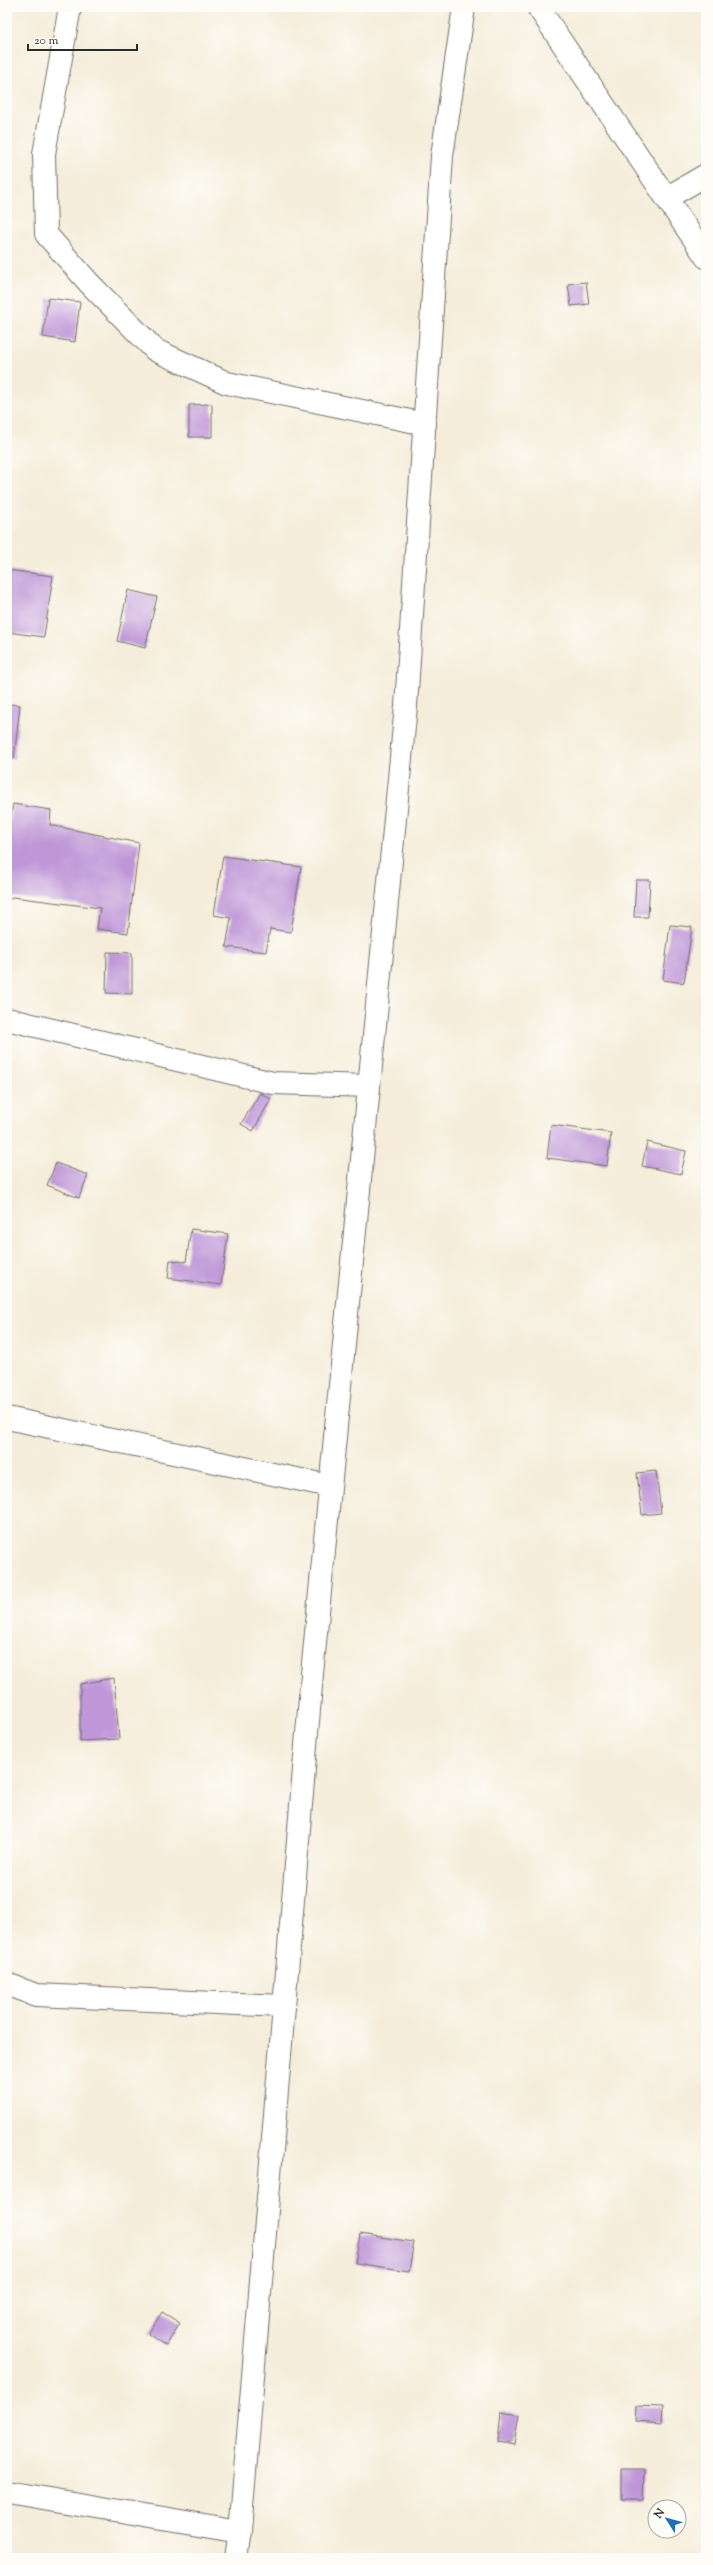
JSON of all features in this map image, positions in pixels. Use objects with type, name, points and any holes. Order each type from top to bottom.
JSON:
[{"type":"street","points":[[70,7],[44,154],[46,234],[89,283],[155,350],[227,383],[425,424]]},
{"type":"street","points":[[236,2558],[240,2531],[284,2006],[330,1486],[406,706],[442,156],[464,7]]},
{"type":"street","points":[[538,7],[668,197],[706,257]]},
{"type":"street","points":[[668,197],[706,175]]},
{"type":"street","points":[[7,1019],[273,1083],[369,1086]]},
{"type":"street","points":[[7,1418],[330,1486]]},
{"type":"street","points":[[7,1984],[36,1995],[284,2006]]},
{"type":"street","points":[[7,2492],[240,2531]]},
{"type":"building","points":[[586,282],[589,304],[571,306],[568,284]]},
{"type":"building","points":[[48,298],[80,302],[75,342],[43,337]]},
{"type":"building","points":[[212,404],[212,437],[189,437],[189,405]]},
{"type":"building","points":[[7,570],[53,576],[44,637],[7,632]]},
{"type":"building","points":[[128,590],[157,597],[145,648],[117,641]]},
{"type":"building","points":[[7,704],[20,705],[14,759],[7,759]]},
{"type":"building","points":[[13,804],[51,810],[50,825],[139,843],[128,933],[97,929],[100,908],[13,897],[7,901],[7,840]]},
{"type":"building","points":[[223,856],[301,867],[291,932],[270,929],[266,952],[226,947],[231,918],[214,915]]},
{"type":"building","points":[[636,880],[650,880],[648,917],[634,917]]},
{"type":"building","points":[[670,925],[692,927],[684,983],[663,980]]},
{"type":"building","points":[[107,952],[132,953],[132,994],[106,993]]},
{"type":"building","points":[[260,1093],[271,1099],[253,1131],[241,1124]]},
{"type":"building","points":[[551,1125],[611,1133],[607,1166],[547,1158]]},
{"type":"building","points":[[647,1142],[686,1151],[681,1174],[642,1166]]},
{"type":"building","points":[[56,1163],[88,1175],[79,1198],[47,1185]]},
{"type":"building","points":[[191,1229],[228,1234],[221,1285],[168,1278],[170,1260],[186,1262]]},
{"type":"building","points":[[656,1471],[661,1513],[642,1515],[637,1473]]},
{"type":"building","points":[[114,1678],[119,1739],[80,1741],[80,1684]]},
{"type":"building","points":[[360,2234],[414,2242],[409,2271],[355,2263]]},
{"type":"building","points":[[162,2312],[180,2323],[166,2346],[148,2334]]},
{"type":"building","points":[[635,2406],[663,2407],[662,2423],[634,2421]]},
{"type":"building","points":[[501,2412],[519,2415],[514,2445],[498,2442]]},
{"type":"building","points":[[621,2469],[644,2469],[643,2500],[621,2500]]},
{"type":"building","points":[[13,2556],[41,2557],[13,2558]]}]
